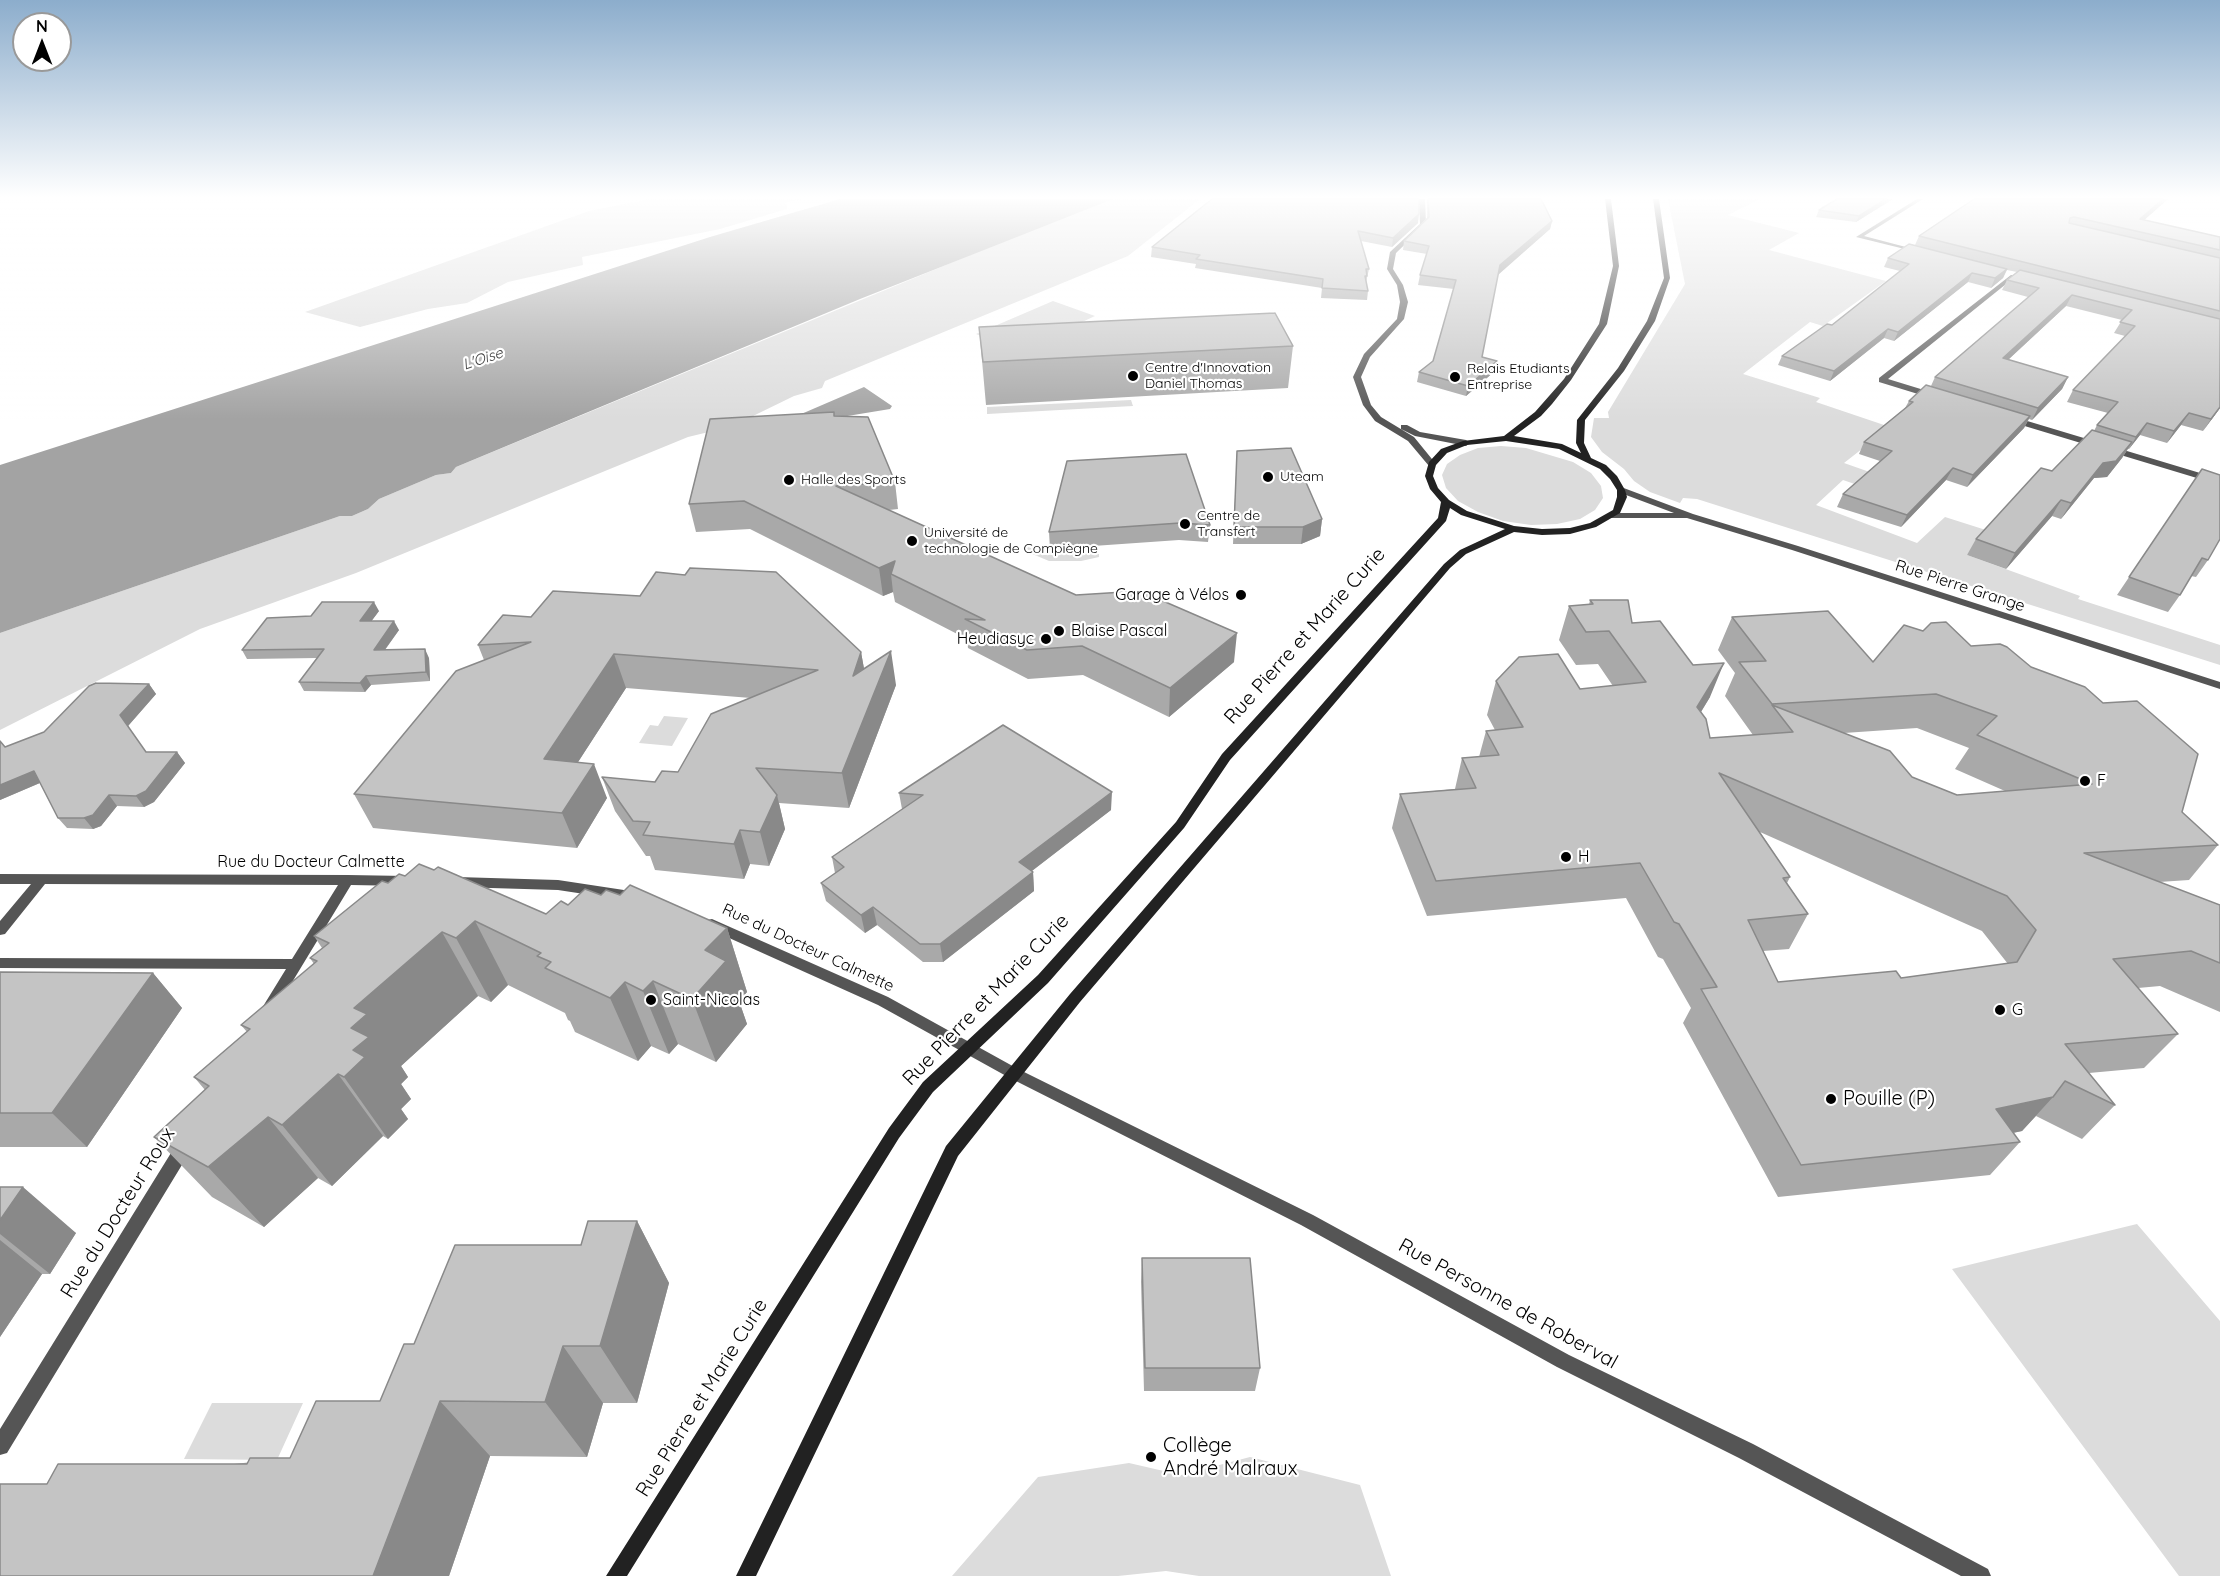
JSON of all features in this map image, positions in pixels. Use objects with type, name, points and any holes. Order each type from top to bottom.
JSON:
[{"type":"main road","points":[[1506,438],[1538,414],[1567,380],[1603,324],[1615,273]]},
{"type":"main road","points":[[1587,457],[1580,443],[1581,420],[1620,369],[1651,321],[1668,278],[1667,273]]},
{"type":"main road","points":[[1506,438],[1544,443],[1587,457],[1603,467],[1614,478],[1621,490],[1620,504],[1611,516],[1593,525],[1570,531],[1542,532],[1513,529],[1479,520],[1446,502],[1434,489],[1430,476],[1432,464],[1444,451],[1466,443],[1506,438]]},
{"type":"main road","name":"Rue Pierre et Marie Curie","points":[[616,1576],[894,1133],[928,1087],[1043,979],[1180,825],[1226,757],[1443,519],[1446,502]]},
{"type":"main road","points":[[746,1576],[952,1151],[1013,1073],[1447,566],[1463,552],[1513,529]]},
{"type":"street","points":[[1392,273],[1400,285],[1404,302],[1400,319],[1366,356],[1357,377],[1359,389],[1378,419],[1410,439],[1432,464]]},
{"type":"street","points":[[2002,273],[2024,279]]},
{"type":"street","points":[[1938,397],[1882,380],[2013,276]]},
{"type":"street","points":[[1373,412],[1418,434],[1466,443]]},
{"type":"street","points":[[2006,417],[2220,482]]},
{"type":"street","name":"Rue Pierre Grange","points":[[1621,490],[1690,516],[2220,686]]},
{"type":"street","name":"Rue Pierre Grange","points":[[1611,516],[1690,516]]},
{"type":"street","name":"Rue du Docteur Calmette","points":[[0,879],[422,881]]},
{"type":"street","points":[[0,930],[42,879]]},
{"type":"street","points":[[259,1025],[348,880]]},
{"type":"street","points":[[444,881],[558,885],[652,902]]},
{"type":"street","name":"Rue du Docteur Calmette","points":[[696,918],[729,929],[883,1001],[970,1047],[1013,1073]]},
{"type":"street","points":[[0,963],[296,964]]},
{"type":"street","name":"Rue Personne de Roberval","points":[[1013,1073],[1307,1220],[1563,1361],[1746,1451],[1981,1576]]},
{"type":"street","name":"Rue du Docteur Roux","points":[[0,1446],[190,1136]]},
{"type":"shaded area","points":[[416,273],[550,273],[508,282],[467,303],[428,309],[360,327],[305,312]]},
{"type":"shaded area","points":[[928,273],[1088,273],[825,381],[822,388],[794,396],[753,416],[750,422],[688,437],[356,573],[200,629],[0,730],[0,633],[340,516],[352,516],[368,509],[379,499],[436,475],[451,473],[456,467]]},
{"type":"shaded area","points":[[1683,273],[1854,273],[1886,281],[1823,326],[1810,322],[1743,374],[1820,398],[1816,402],[1890,427],[1844,463],[1918,489],[1904,501],[1843,480],[1816,505],[1917,543],[1945,517],[1989,531],[1967,555],[2080,596],[2078,599],[2220,645],[2220,665],[1697,499],[1683,498],[1680,503],[1650,492],[1634,481],[1624,469],[1602,452],[1591,437],[1594,418],[1609,418],[1608,412],[1685,284]]},
{"type":"shaded area","points":[[1053,301],[1095,316],[1019,351],[976,334]]},
{"type":"shaded area","points":[[1131,400],[1133,406],[987,414],[987,407]]},
{"type":"shaded area","points":[[1501,446],[1526,448],[1573,462],[1591,473],[1601,486],[1603,498],[1595,510],[1580,519],[1557,524],[1531,525],[1503,521],[1478,512],[1458,501],[1446,488],[1442,475],[1447,464],[1460,455],[1478,448]]},
{"type":"shaded area","points":[[1025,545],[1044,555],[1093,553],[1099,554],[1099,557],[1081,561],[1049,561],[1023,550]]},
{"type":"shaded area","points":[[664,716],[688,718],[672,746],[639,743],[650,725],[658,726]]},
{"type":"shaded area","points":[[2137,1224],[2220,1321],[2220,1576],[2179,1576],[1952,1269]]},
{"type":"shaded area","points":[[212,1403],[303,1403],[277,1460],[184,1459]]},
{"type":"shaded area","points":[[1250,1457],[1360,1485],[1391,1576],[1199,1576],[1166,1571],[1118,1576],[952,1576],[1038,1477],[1129,1463],[1181,1475]]},
{"type":"water","name":"L'Oise","points":[[599,273],[927,273],[456,467],[451,473],[436,475],[379,499],[368,509],[352,516],[340,516],[0,633],[0,465]]},
{"type":"water","points":[[864,387],[892,406],[890,409],[823,420],[785,421]]},
{"type":"building","points":[[1282,273],[1367,273],[1368,291],[1322,288],[1323,279]]},
{"type":"building","points":[[1421,273],[1499,273],[1482,357],[1497,361],[1468,386],[1419,372],[1433,361],[1456,280],[1420,275]]},
{"type":"building","points":[[1898,273],[2002,273],[1995,278],[1972,273],[1898,332],[1888,329],[1834,371],[1782,356],[1827,324],[1832,325]]},
{"type":"building","points":[[2017,273],[2030,273],[2220,319],[2220,407],[2211,419],[2189,413],[2174,431],[2147,423],[2136,437],[2097,425],[2118,402],[2073,390],[2135,326],[2120,322],[2132,310],[2072,295],[2003,358],[2068,377],[2038,408],[1935,377],[2039,288],[2007,280]]},
{"type":"building","points":[[2066,273],[2220,273],[2220,311]]},
{"type":"building","points":[[1275,313],[1293,346],[983,362],[979,327]]},
{"type":"building","points":[[1926,385],[2030,416],[1973,475],[1953,468],[1907,515],[1843,494],[1892,451],[1864,442],[1913,402],[1909,401]]},
{"type":"building","points":[[834,412],[834,416],[868,417],[895,482],[836,486],[1076,595],[1140,591],[1237,633],[1170,688],[1082,646],[1027,650],[965,619],[985,620],[891,574],[895,561],[879,568],[744,501],[689,504],[710,419]]},
{"type":"building","points":[[2092,430],[2132,442],[2116,461],[2103,463],[2071,503],[2061,500],[2015,553],[1976,539],[2041,468],[2052,471]]},
{"type":"building","points":[[1291,448],[1322,519],[1303,527],[1234,527],[1237,451]]},
{"type":"building","points":[[1186,454],[1210,525],[1180,523],[1049,532],[1067,461]]},
{"type":"building","points":[[2202,469],[2220,475],[2220,539],[2208,560],[2202,558],[2180,595],[2129,577]]},
{"type":"building","points":[[690,568],[776,572],[861,652],[853,676],[891,651],[842,773],[756,768],[777,795],[760,832],[740,830],[734,844],[643,835],[650,822],[633,821],[602,777],[655,782],[662,771],[678,772],[711,714],[818,670],[614,654],[544,759],[594,764],[562,813],[354,794],[456,671],[531,642],[478,645],[503,615],[531,617],[553,591],[640,596],[656,572],[685,575]]},
{"type":"building","points":[[1590,600],[1628,600],[1632,623],[1660,621],[1693,665],[1724,663],[1697,707],[1706,719],[1710,738],[1793,732],[1772,705],[1890,751],[1912,777],[1957,795],[2092,784],[1977,735],[1997,716],[1936,694],[1772,704],[1739,662],[1766,661],[1732,617],[1828,611],[1873,662],[1904,625],[1923,631],[1931,623],[1946,622],[1971,646],[2000,644],[2007,647],[2031,667],[2085,687],[2103,703],[2137,701],[2198,754],[2182,812],[2218,845],[2084,853],[2220,905],[2220,963],[2191,951],[2113,959],[2178,1034],[2065,1044],[2115,1105],[2065,1081],[2053,1097],[1996,1109],[2020,1142],[1801,1165],[1701,989],[1717,987],[1679,924],[1674,922],[1640,863],[1436,881],[1400,794],[1476,788],[1462,758],[1499,755],[1486,731],[1523,727],[1496,681],[1519,657],[1558,654],[1580,689],[1646,682],[1609,631],[1586,632],[1569,606],[1593,604]],"holes":[[[1719,773],[2007,896],[2036,930],[2017,962],[1901,978],[1896,971],[1778,982],[1748,920],[1808,914],[1783,878],[1790,877]]]},
{"type":"building","points":[[322,602],[374,602],[360,621],[394,621],[374,650],[425,649],[426,672],[366,676],[360,683],[299,682],[324,649],[242,650],[267,618],[311,616]]},
{"type":"building","points":[[96,683],[149,684],[120,715],[146,752],[177,752],[146,791],[136,796],[109,795],[93,815],[84,818],[58,818],[34,771],[0,785],[0,741],[5,747],[44,732],[89,686]]},
{"type":"building","points":[[1003,725],[1112,792],[1019,862],[1033,872],[940,944],[920,944],[873,907],[861,915],[821,883],[844,867],[832,857],[923,795],[899,793]]},
{"type":"building","points":[[419,864],[434,870],[438,867],[546,914],[561,901],[568,905],[585,889],[601,895],[606,890],[620,895],[630,885],[727,928],[705,950],[726,961],[692,999],[653,981],[643,991],[625,982],[610,998],[545,968],[551,962],[537,956],[541,953],[475,921],[456,938],[442,932],[354,1008],[367,1014],[351,1028],[369,1037],[353,1050],[365,1057],[344,1077],[338,1074],[282,1125],[268,1117],[208,1167],[154,1137],[209,1086],[194,1077],[250,1029],[241,1025],[317,961],[310,958],[329,943],[314,936],[382,881],[388,883],[399,874],[405,876]]},
{"type":"building","points":[[0,972],[153,973],[52,1113],[0,1113]]},
{"type":"building","points":[[0,1187],[23,1187],[0,1220]]},
{"type":"building","points":[[588,1221],[637,1221],[600,1346],[563,1346],[545,1402],[440,1401],[373,1576],[0,1576],[0,1484],[47,1484],[58,1464],[247,1464],[250,1458],[290,1458],[316,1401],[380,1401],[404,1344],[414,1344],[455,1245],[581,1245]]},
{"type":"building","points":[[1142,1258],[1250,1258],[1260,1368],[1145,1368]]},
{"type":"place","name":"Centre d'Innovation Daniel Thomas","points":[[1133,376]]},
{"type":"place","name":"Relais Etudiants Entreprise","points":[[1455,377]]},
{"type":"place","name":"Uteam","points":[[1268,477]]},
{"type":"place","name":"Halle des Sports","points":[[789,480]]},
{"type":"place","name":"Centre de Transfert","points":[[1185,524]]},
{"type":"place","name":"Université de technologie de Compiègne","points":[[912,541]]},
{"type":"place","name":"Garage à Vélos","points":[[1241,595]]},
{"type":"place","name":"Blaise Pascal","points":[[1059,631]]},
{"type":"place","name":"Heudiasyc","points":[[1046,639]]},
{"type":"place","name":"F","points":[[2085,781]]},
{"type":"place","name":"H","points":[[1566,857]]},
{"type":"place","name":"Saint-Nicolas","points":[[651,1000]]},
{"type":"place","name":"G","points":[[2000,1010]]},
{"type":"place","name":"Pouille (P)","points":[[1831,1099]]},
{"type":"place","name":"Collège André Malraux","points":[[1151,1457]]}]
